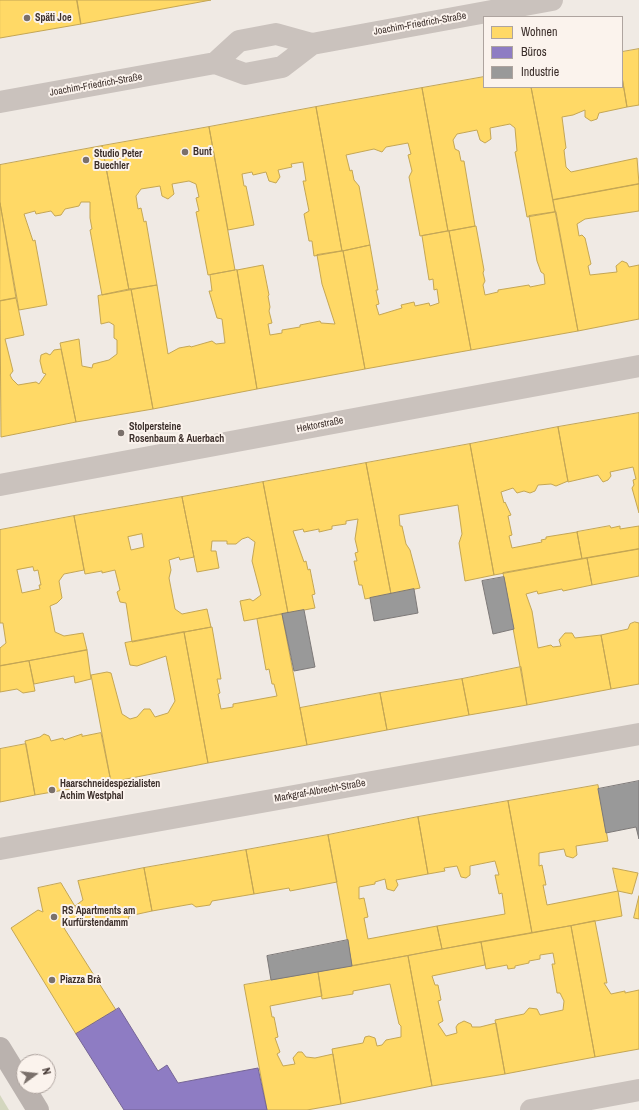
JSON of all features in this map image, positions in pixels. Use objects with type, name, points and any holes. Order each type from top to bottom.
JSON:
[{"type":"main road","points":[[0,1048],[38,1110]]},
{"type":"street","name":"Joachim-Friedrich-Straße","points":[[215,63],[239,41],[270,35],[276,34],[312,44],[552,0]]},
{"type":"street","name":"Joachim-Friedrich-Straße","points":[[0,102],[215,63],[245,74],[282,67],[312,44]]},
{"type":"street","name":"Hektorstraße","points":[[0,485],[639,366]]},
{"type":"street","name":"Markgraf-Albrecht-Straße","points":[[0,849],[639,734]]},
{"type":"street","points":[[531,1110],[639,1090]]},
{"type":"green space","points":[[0,1095],[9,1110],[0,1110]]},
{"type":"building: Wohnen","points":[[0,0],[77,0],[81,24],[0,38]]},
{"type":"building: Wohnen","points":[[77,0],[211,0],[81,24]]},
{"type":"building: Wohnen","points":[[639,49],[639,105],[627,107],[623,83],[623,52]]},
{"type":"building: Wohnen","points":[[483,77],[483,88],[531,88],[555,212],[527,217],[515,152],[517,151],[515,128],[510,124],[490,128],[491,139],[485,143],[480,140],[477,130],[457,134],[453,140],[455,149],[459,151],[461,161],[464,161],[475,226],[448,231],[422,88]]},
{"type":"building: Wohnen","points":[[623,83],[627,107],[599,113],[597,119],[591,121],[585,117],[585,110],[573,115],[562,117],[566,148],[564,150],[566,167],[571,172],[637,158],[639,184],[553,200],[531,88],[623,88]]},
{"type":"building: Wohnen","points":[[422,88],[448,231],[420,236],[409,177],[412,171],[408,155],[411,154],[408,143],[386,147],[382,152],[374,149],[346,155],[350,171],[352,170],[354,180],[359,186],[370,245],[342,251],[316,107]]},
{"type":"building: Wohnen","points":[[316,107],[342,251],[314,256],[312,241],[309,241],[304,214],[309,211],[303,181],[306,181],[303,162],[291,164],[292,167],[278,170],[280,177],[276,183],[269,181],[266,172],[253,175],[252,172],[242,174],[254,225],[228,230],[209,127]]},
{"type":"building: Wohnen","points":[[209,127],[235,270],[208,275],[196,212],[199,211],[196,198],[199,197],[196,184],[189,181],[172,184],[174,194],[168,199],[162,196],[160,186],[141,189],[136,196],[138,209],[141,208],[144,222],[146,221],[157,285],[129,290],[102,146]]},
{"type":"building: Wohnen","points":[[102,146],[129,290],[102,295],[90,230],[92,229],[90,202],[81,202],[79,206],[65,209],[61,215],[55,216],[51,211],[36,214],[35,211],[24,214],[33,241],[35,240],[47,305],[19,310],[0,203],[0,165]]},
{"type":"building: Wohnen","points":[[639,184],[639,211],[585,219],[577,224],[579,236],[582,235],[585,238],[591,264],[588,266],[590,275],[617,272],[616,266],[622,261],[627,263],[629,267],[639,265],[639,319],[578,331],[553,200]]},
{"type":"building: Wohnen","points":[[0,203],[16,298],[0,301]]},
{"type":"building: Wohnen","points":[[556,212],[578,331],[471,350],[449,231],[476,226],[484,270],[483,273],[485,281],[483,285],[485,295],[498,292],[498,290],[545,284],[544,274],[541,272],[537,261],[529,216]]},
{"type":"building: Wohnen","points":[[449,231],[471,350],[365,369],[343,251],[370,245],[378,290],[376,290],[379,304],[376,305],[379,315],[402,308],[401,305],[414,302],[415,306],[429,303],[430,306],[439,303],[437,289],[434,290],[433,279],[429,280],[422,236]]},
{"type":"building: Wohnen","points":[[343,251],[365,369],[257,389],[237,270],[263,265],[269,295],[269,311],[272,323],[268,324],[270,335],[282,333],[282,330],[300,327],[300,325],[320,321],[321,323],[335,324],[322,284],[317,255]]},
{"type":"building: Wohnen","points":[[237,270],[257,389],[153,409],[131,289],[157,285],[168,354],[179,348],[191,347],[212,341],[216,344],[225,343],[222,319],[217,318],[209,291],[212,291],[210,275]]},
{"type":"building: Wohnen","points":[[131,289],[153,409],[76,422],[60,343],[79,339],[82,366],[92,368],[93,364],[109,360],[117,354],[117,340],[114,338],[114,325],[109,322],[101,324],[98,296]]},
{"type":"building: Wohnen","points":[[16,298],[24,335],[5,339],[13,371],[10,375],[18,385],[36,382],[39,384],[46,374],[43,373],[40,361],[41,355],[46,353],[50,355],[54,350],[61,349],[76,422],[1,437],[0,301]]},
{"type":"building: Wohnen","points":[[639,413],[639,513],[632,488],[634,485],[633,480],[636,479],[633,467],[610,472],[611,476],[608,480],[603,482],[598,475],[568,482],[558,427]]},
{"type":"building: Wohnen","points":[[558,427],[568,481],[556,486],[551,484],[538,485],[535,491],[530,493],[524,491],[517,493],[513,488],[501,492],[504,503],[505,502],[511,515],[508,516],[512,535],[509,536],[512,548],[542,542],[541,540],[546,539],[546,537],[577,532],[582,559],[494,575],[470,444]]},
{"type":"building: Wohnen","points":[[470,444],[494,575],[465,581],[459,543],[462,534],[458,505],[399,515],[400,526],[402,526],[406,544],[410,550],[420,588],[391,594],[366,463]]},
{"type":"building: Wohnen","points":[[366,463],[391,594],[365,599],[362,585],[359,585],[354,561],[357,561],[355,553],[358,552],[355,539],[358,519],[346,521],[346,524],[332,526],[332,529],[319,532],[319,529],[304,532],[303,529],[293,531],[304,562],[306,561],[308,570],[310,569],[315,594],[312,595],[315,608],[288,613],[263,482]]},
{"type":"building: Wohnen","points":[[263,482],[288,613],[244,621],[240,601],[250,599],[253,601],[261,595],[252,561],[255,542],[248,537],[242,539],[236,544],[227,544],[227,541],[212,541],[211,551],[216,551],[219,568],[197,572],[182,497]]},
{"type":"building: Wohnen","points":[[182,497],[194,557],[180,560],[179,557],[169,560],[171,570],[169,578],[175,609],[182,614],[207,609],[211,627],[132,642],[126,603],[120,602],[117,592],[120,590],[115,570],[102,573],[102,571],[85,574],[74,516]],"holes":[[[142,534],[144,547],[131,550],[128,537]]]},
{"type":"building: Wohnen","points":[[74,516],[84,570],[64,574],[59,581],[62,598],[57,603],[50,606],[55,632],[64,636],[83,633],[87,650],[0,666],[0,648],[6,643],[3,623],[0,623],[0,530]],"holes":[[[33,567],[34,571],[38,570],[41,585],[39,585],[40,589],[22,593],[17,570]]]},
{"type":"building: Wohnen","points":[[610,526],[611,528],[620,526],[620,529],[639,526],[639,549],[582,559],[577,532]]},
{"type":"building: Wohnen","points":[[639,549],[639,576],[592,585],[587,558]]},
{"type":"building: Wohnen","points":[[587,558],[592,585],[563,591],[562,589],[538,594],[537,591],[526,594],[532,611],[538,648],[551,645],[553,647],[561,646],[559,640],[565,633],[572,633],[575,638],[601,635],[611,689],[527,705],[503,573]]},
{"type":"building: Wohnen","points":[[282,614],[307,745],[208,763],[184,632],[212,627],[221,679],[217,679],[221,709],[233,707],[233,704],[277,696],[274,684],[272,684],[269,669],[266,670],[257,619]]},
{"type":"building: Wohnen","points":[[635,622],[639,623],[639,684],[611,689],[601,635],[628,629],[630,624]]},
{"type":"building: Wohnen","points":[[184,632],[208,763],[111,782],[91,675],[107,672],[111,673],[122,714],[130,719],[137,717],[144,709],[150,709],[155,717],[168,713],[175,701],[166,656],[137,666],[130,665],[125,643]]},
{"type":"building: Wohnen","points":[[87,650],[91,679],[75,683],[74,676],[34,684],[29,661]]},
{"type":"building: Wohnen","points":[[29,661],[35,691],[23,693],[17,689],[0,692],[0,666]]},
{"type":"building: Wohnen","points":[[521,667],[527,705],[469,715],[462,679]]},
{"type":"building: Wohnen","points":[[462,679],[469,715],[387,730],[380,693]]},
{"type":"building: Wohnen","points":[[380,693],[387,730],[307,745],[300,708]]},
{"type":"building: Wohnen","points":[[101,733],[111,782],[35,795],[25,741],[40,737],[44,734],[49,736],[51,741],[63,738],[64,740],[82,734],[82,736]]},
{"type":"building: Wohnen","points":[[26,744],[35,795],[0,802],[0,749]]},
{"type":"building: Wohnen","points":[[598,785],[608,841],[576,846],[577,855],[573,858],[566,856],[564,849],[539,853],[539,866],[542,865],[546,885],[543,885],[547,905],[618,891],[622,916],[532,933],[508,801]]},
{"type":"building: Wohnen","points":[[508,801],[532,933],[442,949],[437,926],[505,914],[502,893],[499,894],[495,875],[499,875],[495,861],[470,866],[470,875],[466,878],[461,877],[457,866],[444,868],[445,871],[428,874],[418,817]]},
{"type":"building: Wohnen","points":[[418,817],[428,874],[396,880],[398,885],[394,891],[387,889],[385,879],[375,882],[375,884],[359,887],[359,899],[364,898],[368,917],[364,918],[368,939],[437,926],[442,949],[352,966],[328,835]]},
{"type":"building: Wohnen","points":[[328,835],[337,882],[290,891],[289,888],[254,894],[246,850]]},
{"type":"building: Wohnen","points":[[246,850],[254,894],[212,901],[210,905],[196,907],[192,904],[152,911],[144,868]]},
{"type":"building: Wohnen","points":[[144,868],[152,911],[129,916],[128,920],[115,923],[108,919],[86,924],[75,906],[83,900],[78,881]]},
{"type":"building: Wohnen","points":[[613,868],[638,873],[632,894],[618,891]]},
{"type":"building: Wohnen","points":[[61,883],[82,918],[64,928],[116,1010],[76,1034],[11,928],[38,910],[43,912],[38,888]]},
{"type":"building: Wohnen","points":[[639,896],[639,919],[634,918]]},
{"type":"building: Wohnen","points":[[595,921],[607,983],[604,983],[611,994],[639,990],[639,1049],[595,1057],[571,926]]},
{"type":"building: Wohnen","points":[[571,926],[595,1057],[505,1074],[495,1020],[524,1014],[529,1008],[537,1009],[540,1015],[563,1010],[564,1001],[560,993],[557,993],[552,964],[555,964],[553,953],[540,955],[540,959],[515,966],[515,968],[508,969],[507,965],[486,969],[481,942]]},
{"type":"building: Wohnen","points":[[481,942],[485,965],[432,976],[435,985],[438,985],[441,1000],[438,1001],[443,1021],[438,1024],[446,1036],[457,1033],[456,1027],[464,1021],[471,1024],[472,1027],[480,1027],[496,1023],[505,1074],[432,1086],[408,956]]},
{"type":"building: Wohnen","points":[[408,956],[432,1086],[341,1104],[332,1049],[363,1043],[365,1037],[369,1036],[375,1038],[377,1046],[382,1045],[386,1040],[401,1037],[401,1026],[399,1024],[390,984],[353,991],[353,994],[322,999],[318,972]]},
{"type":"building: Wohnen","points":[[318,972],[322,996],[270,1006],[278,1037],[275,1038],[280,1052],[277,1054],[283,1066],[295,1064],[293,1058],[298,1052],[302,1052],[306,1057],[315,1058],[333,1054],[341,1104],[307,1110],[267,1110],[244,985]]},
{"type":"building: Büros","points":[[119,1008],[158,1071],[167,1065],[178,1083],[258,1068],[267,1110],[124,1110],[76,1034]]},
{"type":"building: Industrie","points":[[504,577],[514,629],[493,634],[482,581]]},
{"type":"building: Industrie","points":[[414,589],[418,613],[374,621],[370,598]]},
{"type":"building: Industrie","points":[[304,610],[315,667],[294,671],[282,614]]},
{"type":"building: Industrie","points":[[639,781],[639,839],[636,827],[606,833],[598,789]]},
{"type":"building: Industrie","points":[[348,940],[352,966],[271,980],[267,956]]},
{"type":"place","name":"Späti Joe","points":[[27,18]]},
{"type":"place","name":"Bunt","points":[[185,152]]},
{"type":"place","name":"Studio Peter Buechler","points":[[86,160]]},
{"type":"place","name":"Stolpersteine Rosenbaum & Auerbach","points":[[121,433]]},
{"type":"place","name":"Haarschneidespezialisten Achim Westphal","points":[[52,790]]},
{"type":"place","name":"RS Apartments am Kurfürstendamm","points":[[54,917]]},
{"type":"place","name":"Piazza Brà","points":[[52,980]]}]
